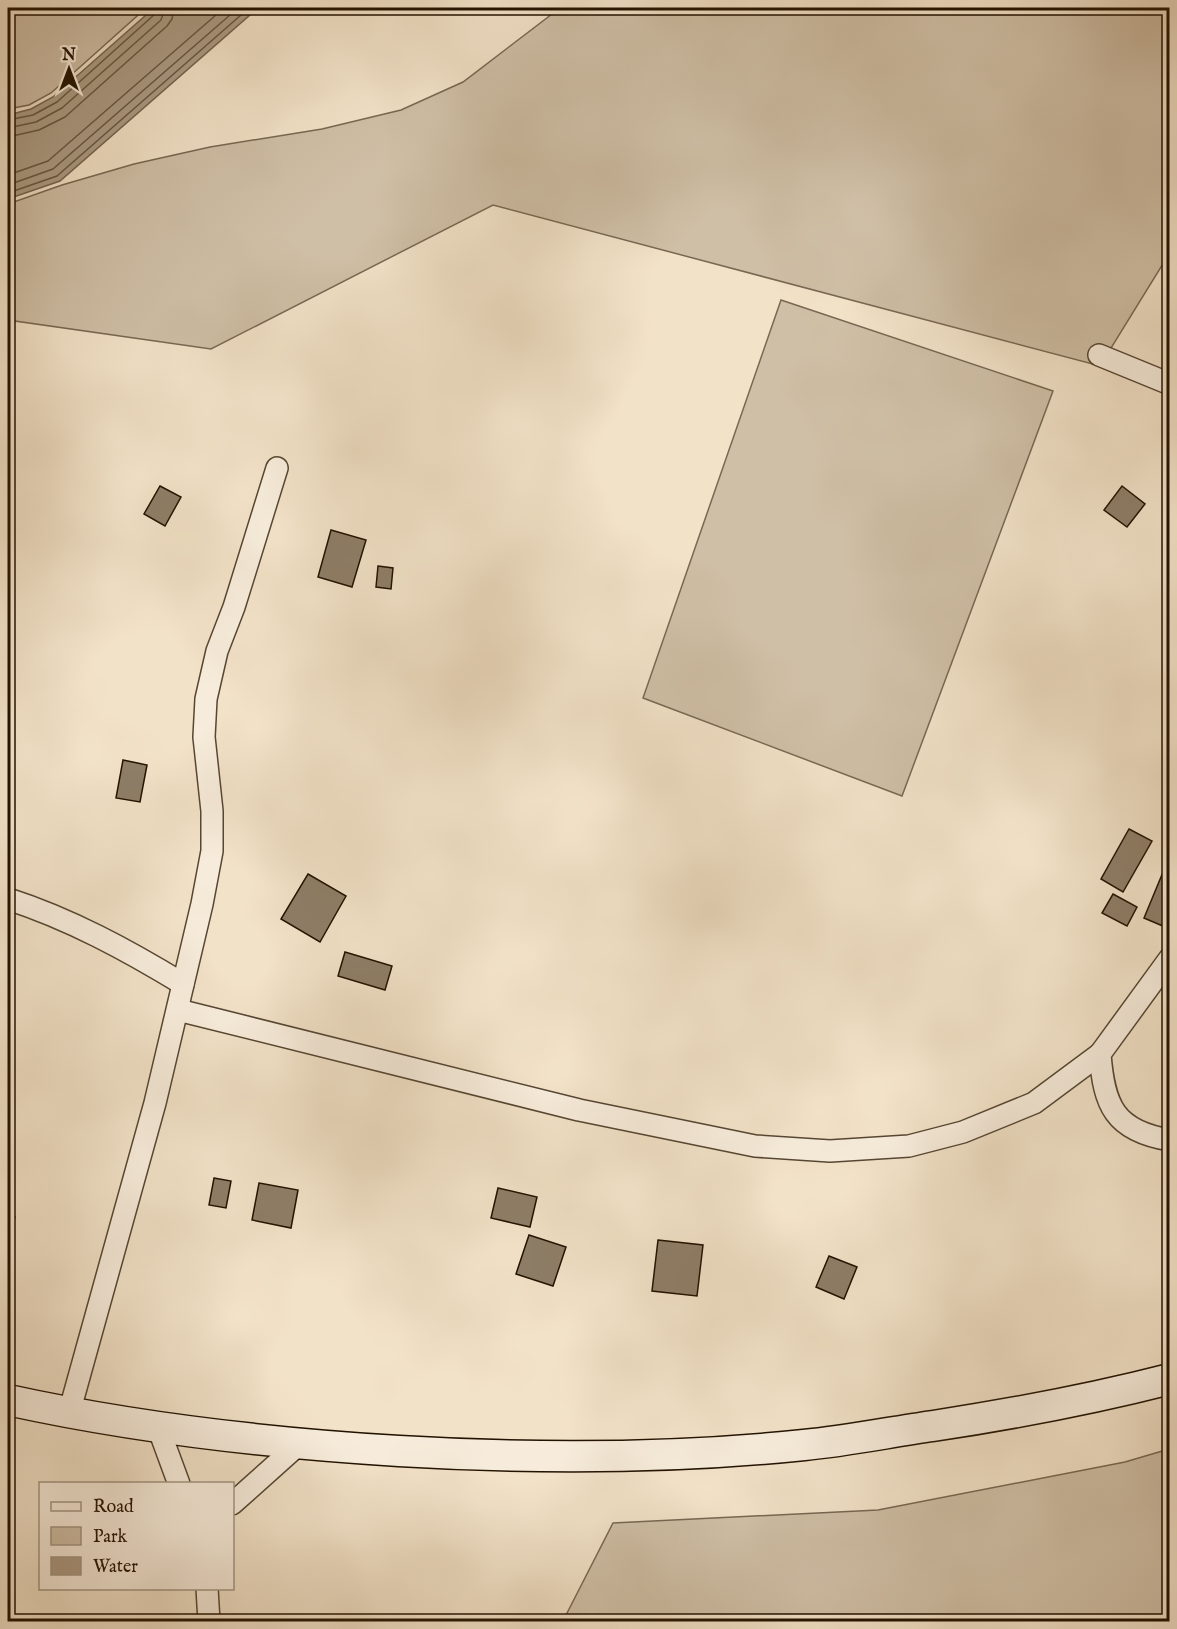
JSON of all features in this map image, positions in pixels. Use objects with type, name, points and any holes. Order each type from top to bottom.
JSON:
[{"type":"street","points":[[1099,355],[1170,384]]},
{"type":"street","points":[[69,1413],[155,1103],[202,904],[212,851],[212,811],[204,737],[206,699],[211,671],[234,607],[277,468]]},
{"type":"street","points":[[8,899],[36,908],[121,947],[183,984]]},
{"type":"street","points":[[178,1010],[579,1110],[756,1146],[830,1151],[909,1146],[963,1132],[1034,1103],[1100,1054],[1170,958]]},
{"type":"street","points":[[1100,1054],[1102,1085],[1112,1111],[1128,1127],[1170,1140]]},
{"type":"street","points":[[8,1400],[69,1413],[298,1445],[495,1456],[641,1456],[794,1446],[1004,1415],[1170,1379]]},
{"type":"street","points":[[158,1426],[178,1482]]},
{"type":"street","points":[[234,1502],[298,1445]]},
{"type":"street","points":[[207,1590],[209,1622]]},
{"type":"green space","points":[[8,8],[146,8],[51,93],[29,105],[8,109]]},
{"type":"green space","points":[[560,8],[1169,8],[1169,254],[1100,366],[493,205],[211,349],[8,320],[8,204],[134,164],[210,147],[322,129],[401,110],[463,82]]},
{"type":"green space","points":[[781,300],[1053,391],[902,796],[643,698]]},
{"type":"green space","points":[[1169,1449],[1169,1621],[563,1621],[613,1523],[878,1510],[1125,1462]]},
{"type":"water","points":[[154,8],[258,8],[60,181],[8,199],[8,115],[31,109],[53,97]]},
{"type":"building","points":[[160,486],[181,497],[165,526],[144,514]]},
{"type":"building","points":[[1122,486],[1145,504],[1127,527],[1104,510]]},
{"type":"building","points":[[331,530],[366,540],[352,587],[318,577]]},
{"type":"building","points":[[378,566],[393,568],[391,589],[376,587]]},
{"type":"building","points":[[123,760],[147,765],[140,802],[116,798]]},
{"type":"building","points":[[1129,829],[1152,841],[1123,892],[1101,879]]},
{"type":"building","points":[[1166,865],[1170,866],[1170,929],[1144,918]]},
{"type":"building","points":[[308,874],[346,896],[320,942],[281,919]]},
{"type":"building","points":[[1113,894],[1137,907],[1127,926],[1102,913]]},
{"type":"building","points":[[345,952],[392,966],[385,990],[338,976]]},
{"type":"building","points":[[214,1178],[231,1181],[226,1208],[209,1205]]},
{"type":"building","points":[[259,1183],[298,1190],[291,1228],[252,1220]]},
{"type":"building","points":[[498,1188],[537,1197],[530,1227],[491,1218]]},
{"type":"building","points":[[8,1215],[15,1217],[8,1243]]},
{"type":"building","points":[[529,1235],[566,1247],[553,1286],[516,1274]]},
{"type":"building","points":[[658,1240],[703,1245],[697,1296],[652,1291]]},
{"type":"building","points":[[829,1256],[857,1267],[844,1299],[816,1287]]}]
